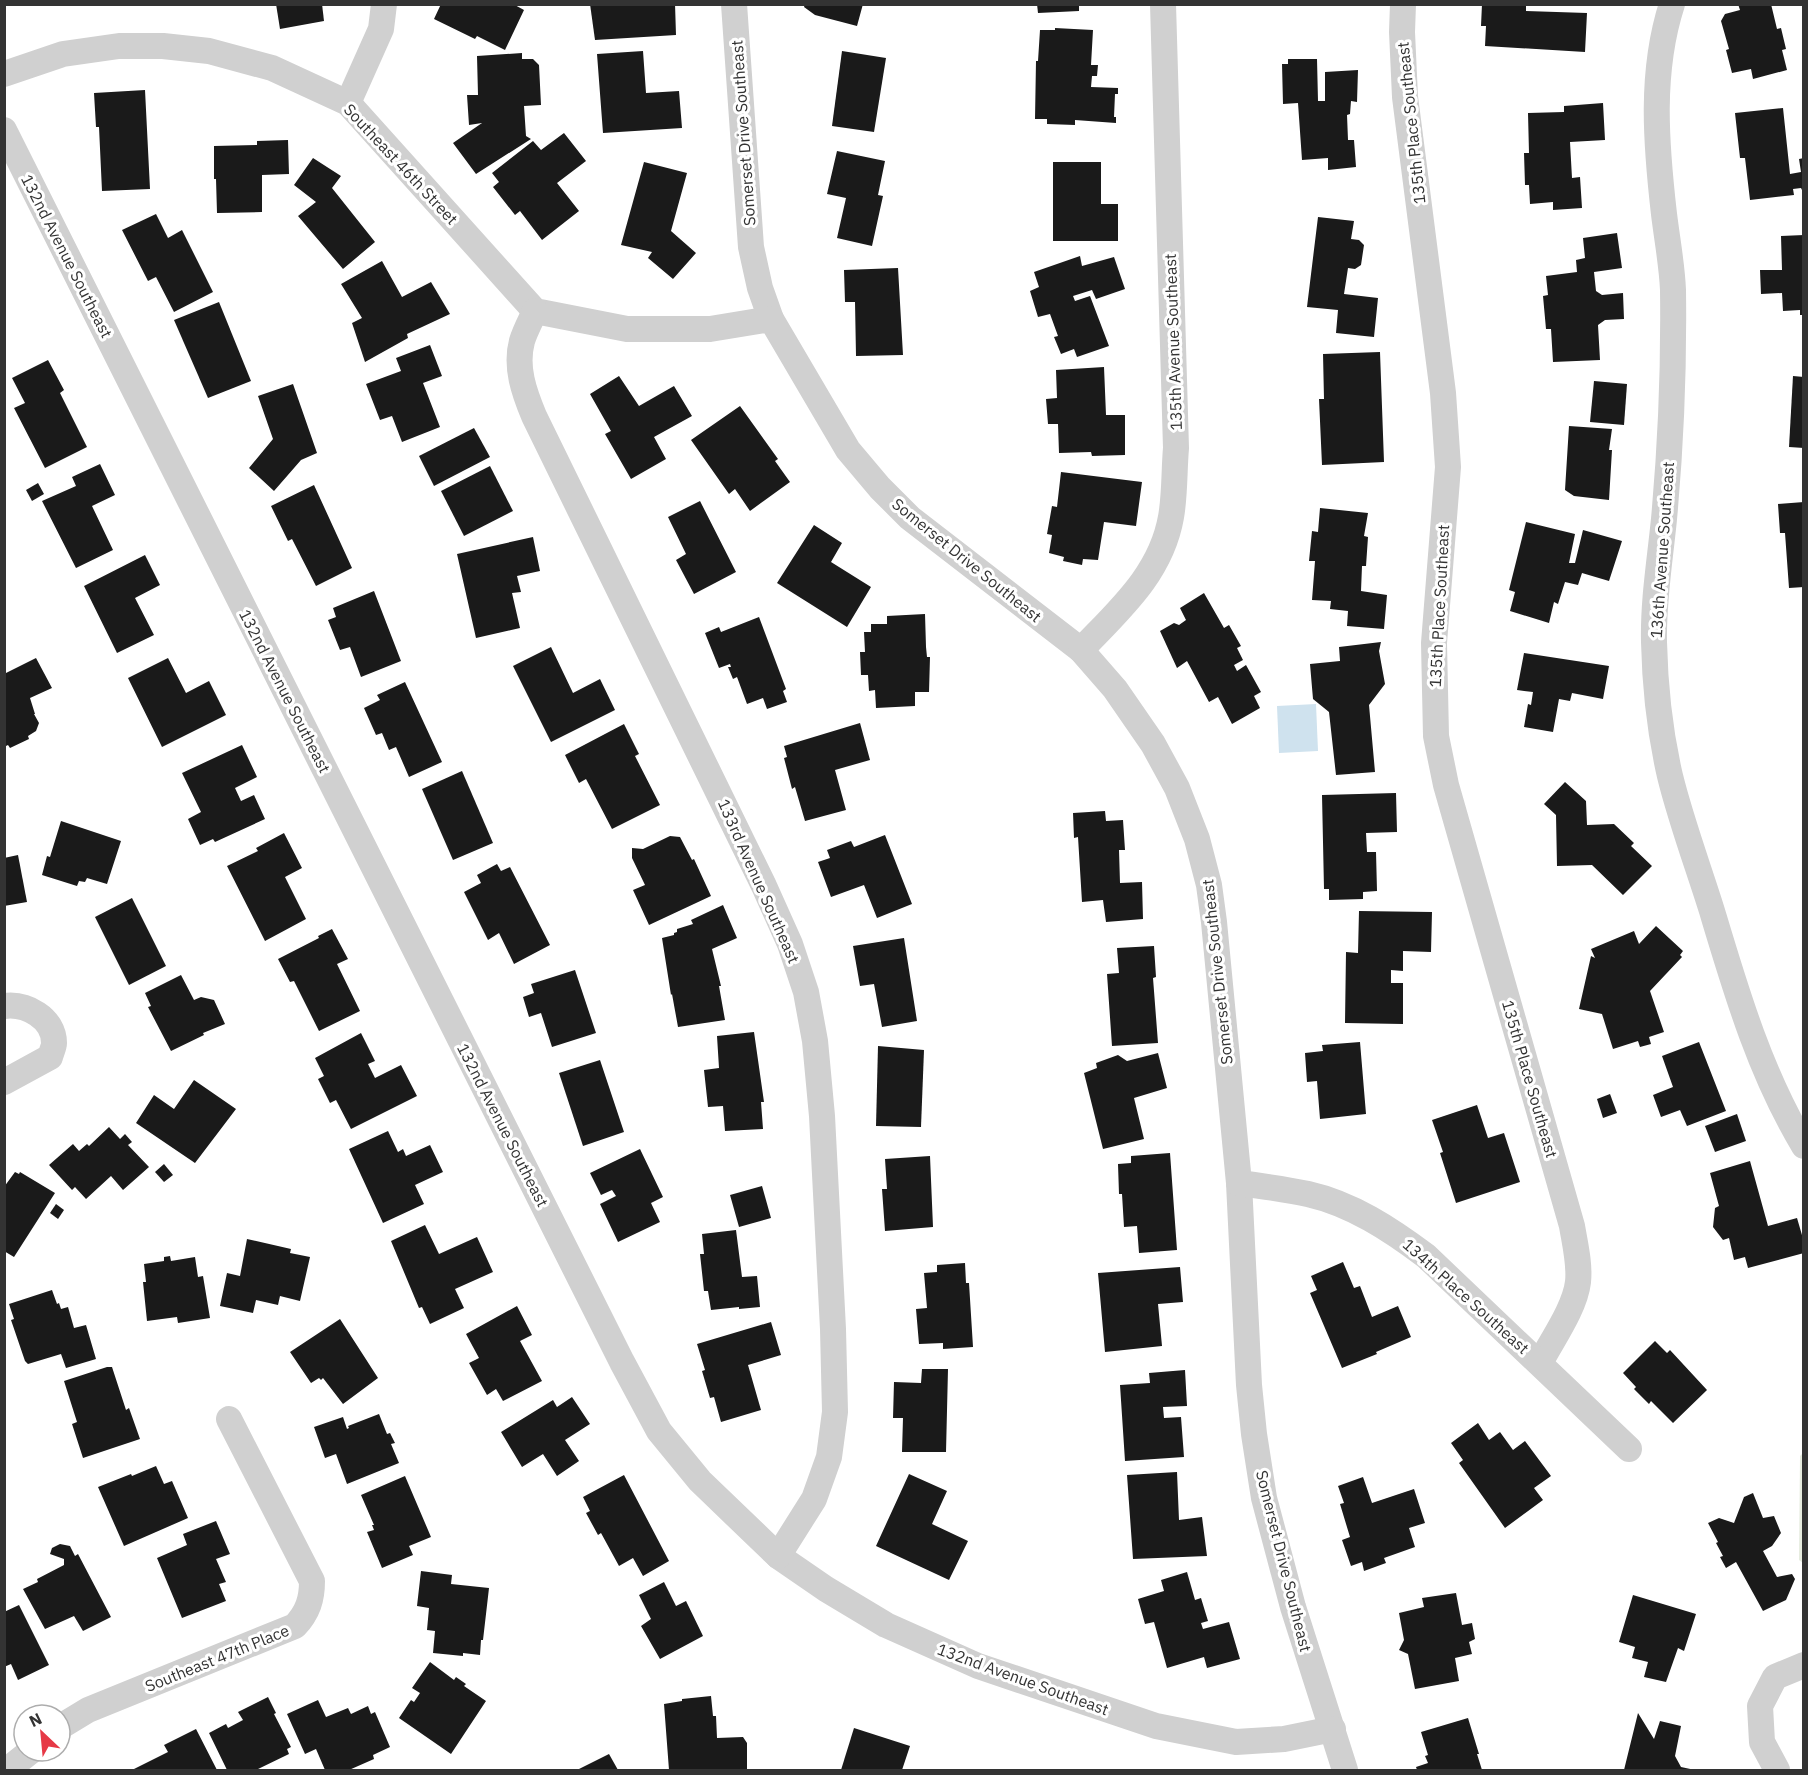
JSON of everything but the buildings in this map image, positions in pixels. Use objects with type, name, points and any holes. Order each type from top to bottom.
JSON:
[{"type":"street","points":[[348,103],[381,30],[384,4]]},
{"type":"street","name":"Somerset Drive Southeast","points":[[734,4],[751,247],[760,288],[771,319],[848,450],[880,488],[909,518],[1081,650],[1114,689],[1153,744],[1178,788],[1197,839],[1209,885],[1214,922],[1239,1183],[1249,1384],[1264,1498],[1293,1607],[1345,1770]]},
{"type":"street","name":"135th Avenue Southeast","points":[[1081,650],[1140,588],[1158,557],[1171,518],[1176,448],[1163,4]]},
{"type":"street","name":"135th Place Southeast","points":[[1403,4],[1405,97],[1443,393],[1448,467],[1434,643],[1436,736],[1446,785],[1572,1226],[1577,1255],[1578,1282],[1571,1303],[1540,1364]]},
{"type":"street","name":"136th Avenue Southeast","points":[[1672,4],[1666,21],[1657,76],[1656,127],[1673,287],[1672,407],[1656,590],[1654,642],[1660,717],[1671,777],[1736,990],[1756,1048],[1803,1146]]},
{"type":"street","name":"Southeast 46th Street","points":[[4,74],[63,54],[118,46],[163,46],[209,51],[272,68],[348,103],[536,310]]},
{"type":"street","name":"132nd Avenue Southeast","points":[[4,130],[627,1372],[659,1431],[700,1481],[777,1556],[825,1589],[896,1629],[978,1666],[1156,1726],[1236,1742],[1284,1739],[1333,1729]]},
{"type":"street","points":[[536,310],[627,329],[710,329],[771,319]]},
{"type":"street","name":"133rd Avenue Southeast","points":[[536,310],[522,342],[519,364],[523,388],[530,407],[764,886],[790,944],[806,992],[815,1041],[822,1116],[835,1412],[829,1456],[814,1499],[777,1556]]},
{"type":"street","points":[[4,1006],[16,1005],[41,1017],[49,1026],[54,1042],[50,1057],[4,1082]]},
{"type":"street","name":"134th Place Southeast","points":[[1239,1183],[1309,1194],[1357,1212],[1391,1230],[1426,1256],[1629,1449]]},
{"type":"street","name":"Southeast 47th Place","points":[[72,1720],[88,1710],[295,1626],[309,1607],[312,1597],[312,1581],[229,1419]]},
{"type":"street","points":[[1777,1770],[1762,1742],[1760,1706],[1775,1677],[1803,1665]]},
{"type":"shaded area","points":[[1803,1453],[1803,1563],[1799,1560],[1800,1456]]},
{"type":"water","points":[[1316,704],[1318,751],[1279,753],[1277,706]]}]
